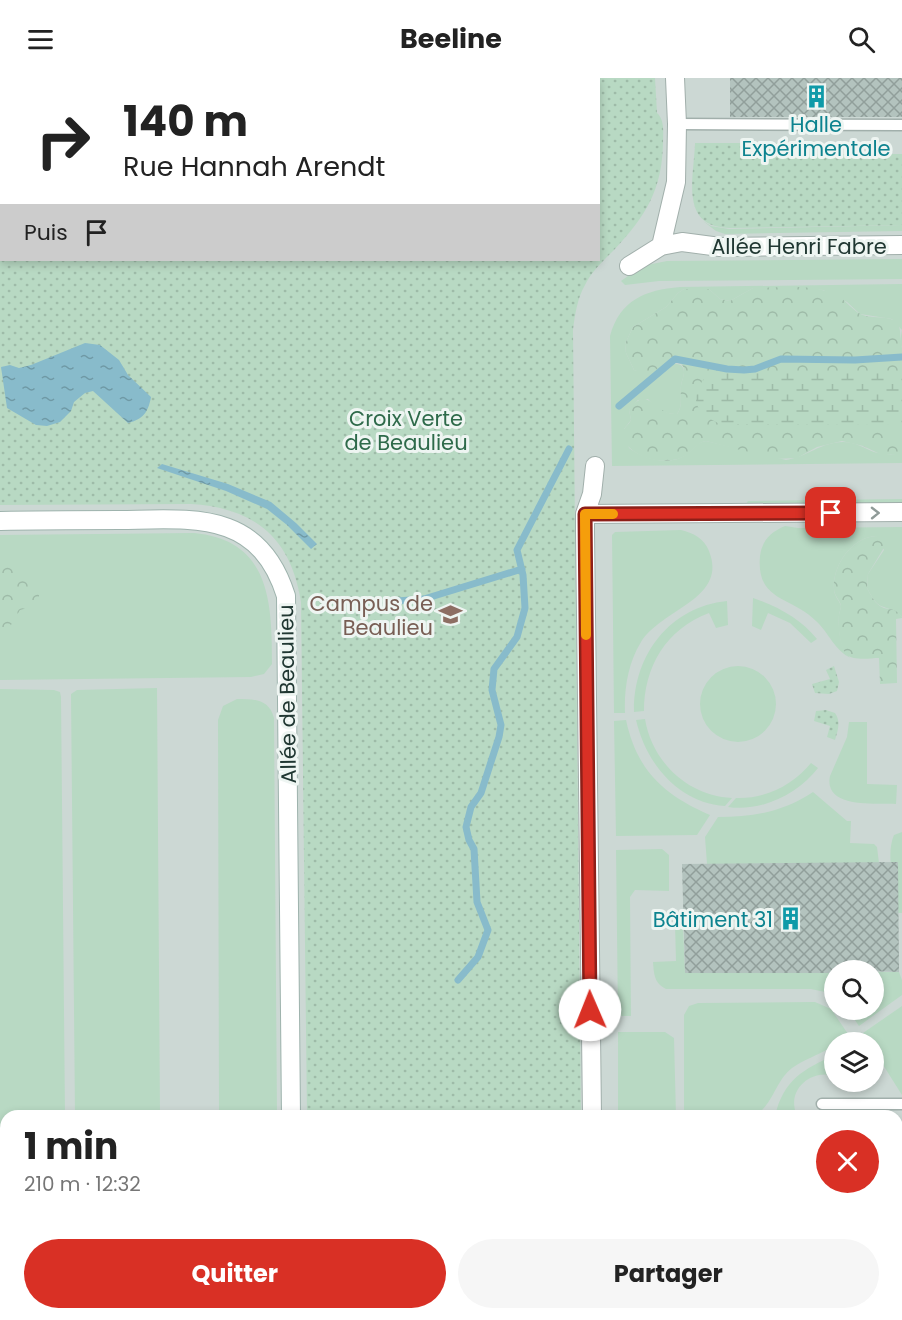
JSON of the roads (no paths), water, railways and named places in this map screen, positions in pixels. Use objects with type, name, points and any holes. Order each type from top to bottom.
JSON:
[{"type":"street","points":[[629,266],[661,246],[676,182],[675,78]]},
{"type":"street","name":"Allée Henri Fabre","points":[[661,246],[682,242],[720,248],[902,245]]},
{"type":"street","points":[[592,1110],[585,514],[592,494],[595,466]]},
{"type":"street","points":[[585,514],[902,512]]},
{"type":"street","name":"Allée de Beaulieu","points":[[0,521],[182,519],[219,524],[252,540],[273,564],[281,580],[286,596],[291,1110]]},
{"type":"lane","points":[[677,124],[902,125]]},
{"type":"lane","points":[[822,1104],[902,1104]]},
{"type":"water","points":[[85,343],[100,345],[119,360],[128,375],[151,397],[146,411],[138,420],[128,423],[93,391],[85,393],[74,402],[71,411],[60,422],[47,426],[36,425],[7,408],[1,367],[10,365],[19,368],[31,365]]},
{"type":"water","points":[[162,464],[228,484],[271,502],[317,544],[311,549],[267,509],[226,491],[157,468]]},
{"type":"waterway","points":[[619,406],[675,359],[744,370],[755,369],[781,359],[855,360],[902,357]]},
{"type":"waterway","points":[[458,980],[478,957],[488,930],[477,902],[474,849],[466,827],[471,807],[481,793],[499,737],[501,725],[492,690],[494,669],[517,637],[525,608],[523,575],[517,550],[569,449]]},
{"type":"waterway","points":[[397,601],[424,599],[522,569]]},
{"type":"place","name":"Halle Expérimentale","points":[[816,96]]},
{"type":"place","name":"Campus de Beaulieu","points":[[451,615]]},
{"type":"place","name":"Bâtiment 31","points":[[791,919]]},
{"type":"park label","name":"Croix Verte de Beaulieu","points":[[406,430]]}]
